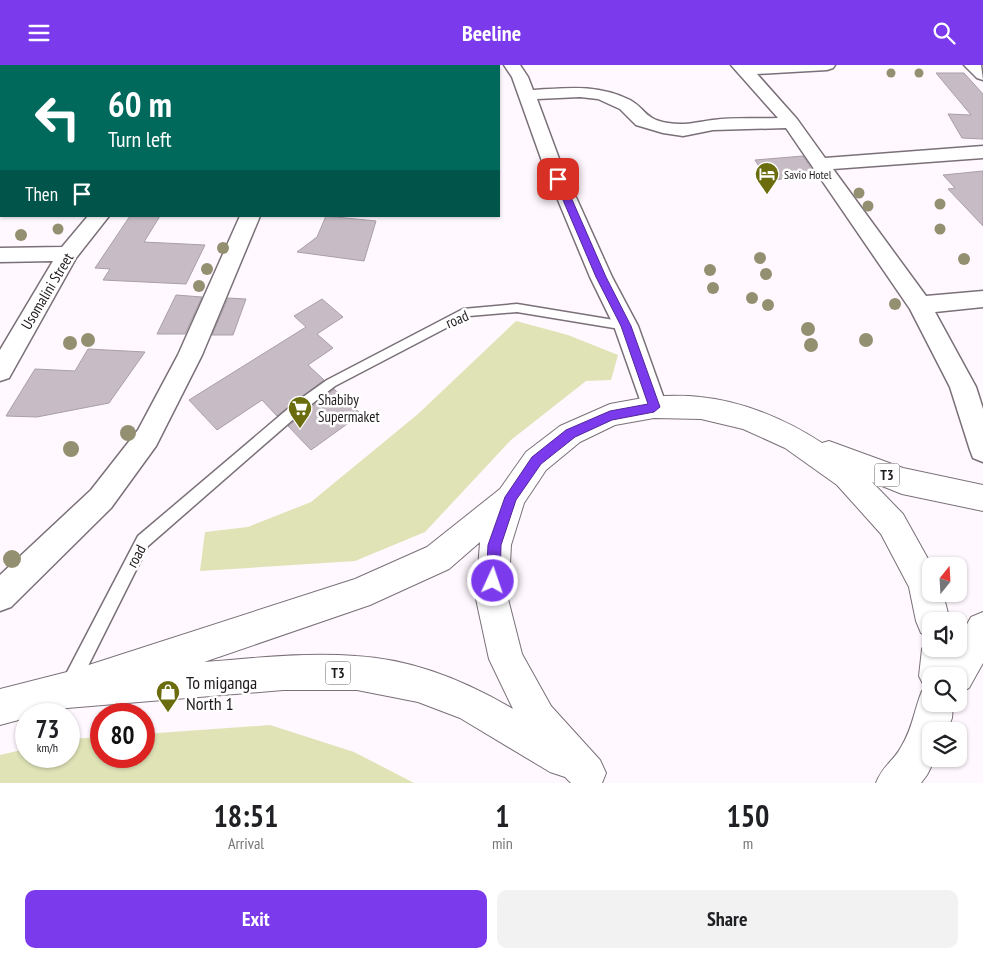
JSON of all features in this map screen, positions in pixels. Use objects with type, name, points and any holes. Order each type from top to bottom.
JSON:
[{"type":"highway","name":"T3","points":[[0,707],[67,690],[358,595],[438,559],[511,497],[536,461],[570,434],[610,415],[654,407],[701,409],[748,419],[795,440],[902,481],[983,498]]},
{"type":"highway","name":"T3","points":[[795,440],[847,476],[892,525],[924,584],[931,612]]},
{"type":"highway","name":"T3","points":[[511,497],[495,545],[492,599],[506,659],[538,719],[595,778]]},
{"type":"highway","points":[[962,667],[983,629]]},
{"type":"highway","name":"T3","points":[[67,690],[282,673],[357,673],[418,684],[471,703],[595,778]]},
{"type":"highway","points":[[895,783],[914,762],[935,712]]},
{"type":"street","points":[[512,65],[520,77],[552,164],[601,277],[626,326],[654,407]]},
{"type":"street","points":[[742,68],[827,65]]},
{"type":"street","points":[[972,65],[983,75]]},
{"type":"street","points":[[742,68],[764,90],[791,123],[920,305],[963,387],[983,450]]},
{"type":"street","points":[[527,95],[580,92],[601,94],[626,105],[642,121],[663,129],[683,131],[713,125],[791,123]]},
{"type":"street","points":[[820,164],[983,152]]},
{"type":"street","name":"Usomalini Street","points":[[0,371],[68,254],[98,217]]},
{"type":"street","points":[[0,596],[101,499],[147,438],[190,355],[250,217]]},
{"type":"street","points":[[0,255],[68,254]]},
{"type":"street","points":[[920,305],[983,299]]},
{"type":"lane","name":"road","points":[[67,690],[143,541],[331,383],[467,312],[517,308],[626,326]]},
{"type":"green space","points":[[516,321],[568,335],[618,355],[611,380],[586,381],[511,440],[425,532],[355,561],[200,571],[205,532],[248,527],[311,502],[418,414]]},
{"type":"green space","points":[[270,725],[354,752],[414,783],[0,783],[0,755],[15,752],[15,768],[80,768],[80,738],[90,738],[90,768],[155,768],[155,733]]},
{"type":"building","points":[[936,73],[964,73],[983,94],[983,139],[962,138],[948,114],[971,115]]},
{"type":"building","points":[[803,156],[815,174],[768,181],[755,160]]},
{"type":"building","points":[[983,171],[983,226],[948,189],[955,188],[943,175]]},
{"type":"building","points":[[129,217],[159,217],[144,242],[205,245],[186,284],[103,280],[110,269],[95,268]]},
{"type":"building","points":[[326,217],[376,221],[364,261],[297,252],[317,237]]},
{"type":"building","points":[[176,295],[202,297],[185,334],[157,334]]},
{"type":"building","points":[[228,298],[246,299],[233,335],[212,335]]},
{"type":"building","points":[[322,299],[343,317],[317,334],[333,348],[308,365],[324,380],[277,416],[262,400],[217,430],[189,400],[306,327],[294,316]]},
{"type":"building","points":[[88,349],[145,352],[109,403],[37,417],[6,416],[35,369],[75,371]]},
{"type":"building","points":[[334,389],[361,414],[311,450],[288,426]]},
{"type":"place","name":"Savio Hotel","points":[[767,195]]},
{"type":"place","name":"Shabiby Supermaket","points":[[300,429]]},
{"type":"place","name":"To miganga North 1","points":[[168,713]]},
{"type":"route","points":[[493,581],[495,545],[511,497],[536,461],[570,434],[610,415],[654,407],[626,326],[601,277],[558,179]]}]
